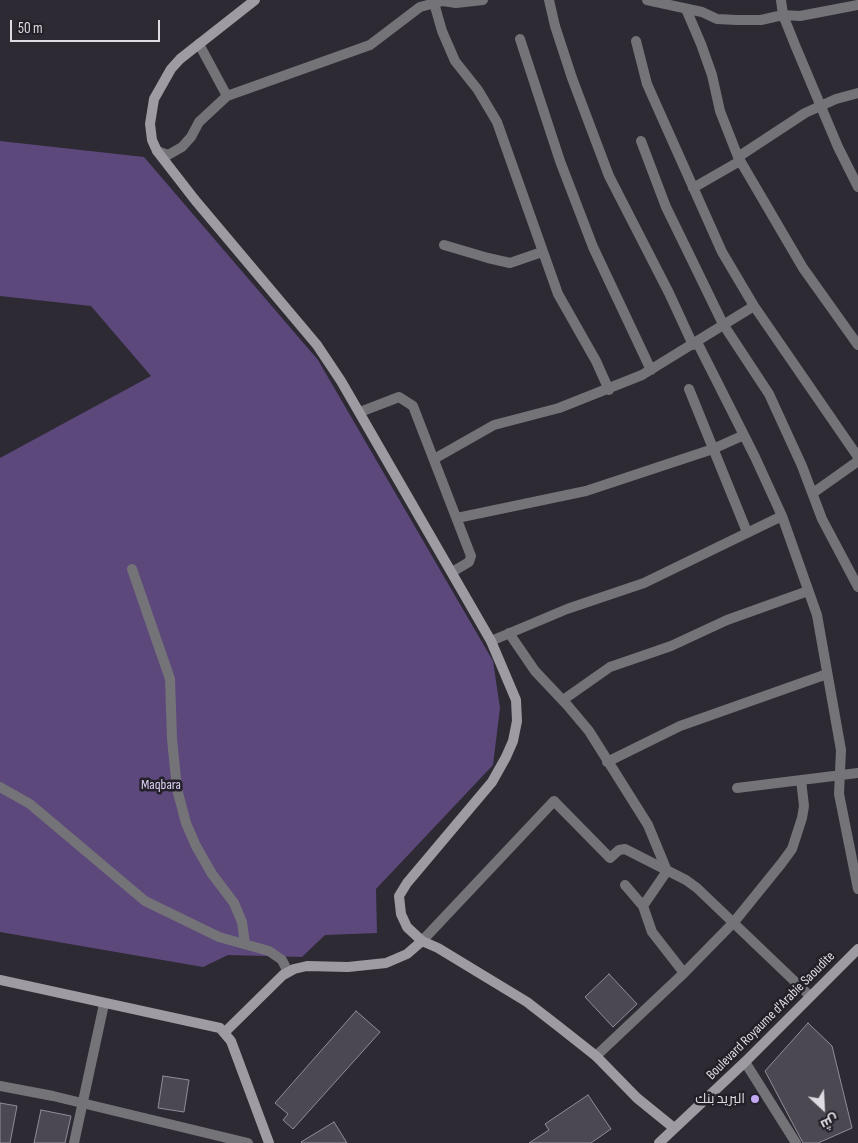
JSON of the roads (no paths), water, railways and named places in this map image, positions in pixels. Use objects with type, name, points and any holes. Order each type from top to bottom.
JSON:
[{"type":"street","points":[[255,0],[199,44],[171,69],[154,99],[150,132],[157,151],[263,283],[317,345],[360,412],[491,641],[516,700],[517,721],[513,741],[492,782],[429,855],[399,896],[399,908],[404,922],[422,941],[438,948],[527,1002],[596,1056],[637,1098],[674,1128]]},
{"type":"street","points":[[157,151],[168,155],[182,147],[191,137],[199,122],[227,96],[370,45],[420,7],[434,3],[484,0]]},
{"type":"street","points":[[549,0],[555,26],[572,78],[609,176],[744,435],[782,516],[821,630],[841,750],[839,794],[858,889]]},
{"type":"street","points":[[649,0],[702,12],[717,19],[737,20],[761,20],[783,15],[800,16],[858,5]]},
{"type":"street","points":[[781,0],[783,15],[820,106],[858,187]]},
{"type":"street","points":[[434,3],[452,55],[478,90],[496,122],[542,252],[564,306],[596,361],[609,390]]},
{"type":"street","points":[[686,9],[709,64],[720,111],[739,159],[803,268],[858,345]]},
{"type":"street","points":[[520,39],[560,161],[593,247],[651,370]]},
{"type":"street","points":[[636,41],[648,84],[722,252],[754,306],[841,429],[858,457]]},
{"type":"street","points":[[199,44],[227,96]]},
{"type":"street","points":[[693,188],[739,159],[792,120],[820,106],[858,93]]},
{"type":"street","points":[[641,142],[672,219],[723,324],[769,394],[813,493],[822,519],[858,586]]},
{"type":"street","points":[[444,245],[488,258],[510,262],[542,252]]},
{"type":"street","points":[[434,459],[494,425],[559,408],[609,390],[651,370],[754,306]]},
{"type":"street","points":[[689,390],[747,532]]},
{"type":"street","points":[[360,412],[399,397],[413,406],[471,556],[469,562],[452,572]]},
{"type":"street","points":[[457,518],[586,491],[713,449],[744,435]]},
{"type":"street","points":[[813,493],[858,461]]},
{"type":"street","points":[[491,641],[567,609],[631,588],[782,516]]},
{"type":"street","points":[[132,570],[170,679],[172,739],[177,789],[186,823],[196,846],[212,874],[234,903],[242,922],[245,944]]},
{"type":"street","points":[[563,700],[610,667],[671,646],[727,620],[808,591]]},
{"type":"street","points":[[509,633],[535,671],[563,700],[588,731],[639,809],[667,870]]},
{"type":"street","points":[[607,762],[680,726],[827,674]]},
{"type":"street","points":[[737,788],[858,773]]},
{"type":"street","points":[[596,1056],[684,974],[734,922],[792,849],[798,835],[804,806],[801,780]]},
{"type":"street","points":[[0,787],[30,804],[145,902],[218,937],[270,951],[282,960],[288,972]]},
{"type":"street","points":[[225,1032],[288,972],[307,966],[348,967],[386,963],[407,954],[422,941],[554,800],[610,858],[624,848],[697,888],[810,996]]},
{"type":"street","points":[[643,906],[667,870]]},
{"type":"street","points":[[625,885],[643,906],[652,932],[684,974]]},
{"type":"street","name":"Boulevard Royaume d'Arabie Saoudite","points":[[659,1143],[745,1062],[858,950]]},
{"type":"street","points":[[0,980],[104,1004],[206,1024],[225,1032],[236,1054],[270,1143]]},
{"type":"street","points":[[74,1143],[81,1103],[104,1004]]},
{"type":"street","points":[[745,1062],[796,1143]]},
{"type":"street","points":[[0,1086],[81,1103],[248,1143]]},
{"type":"place","name":"البريد بنك","points":[[755,1099]]},
{"type":"park label","name":"Maqbara","points":[[161,785]]}]
